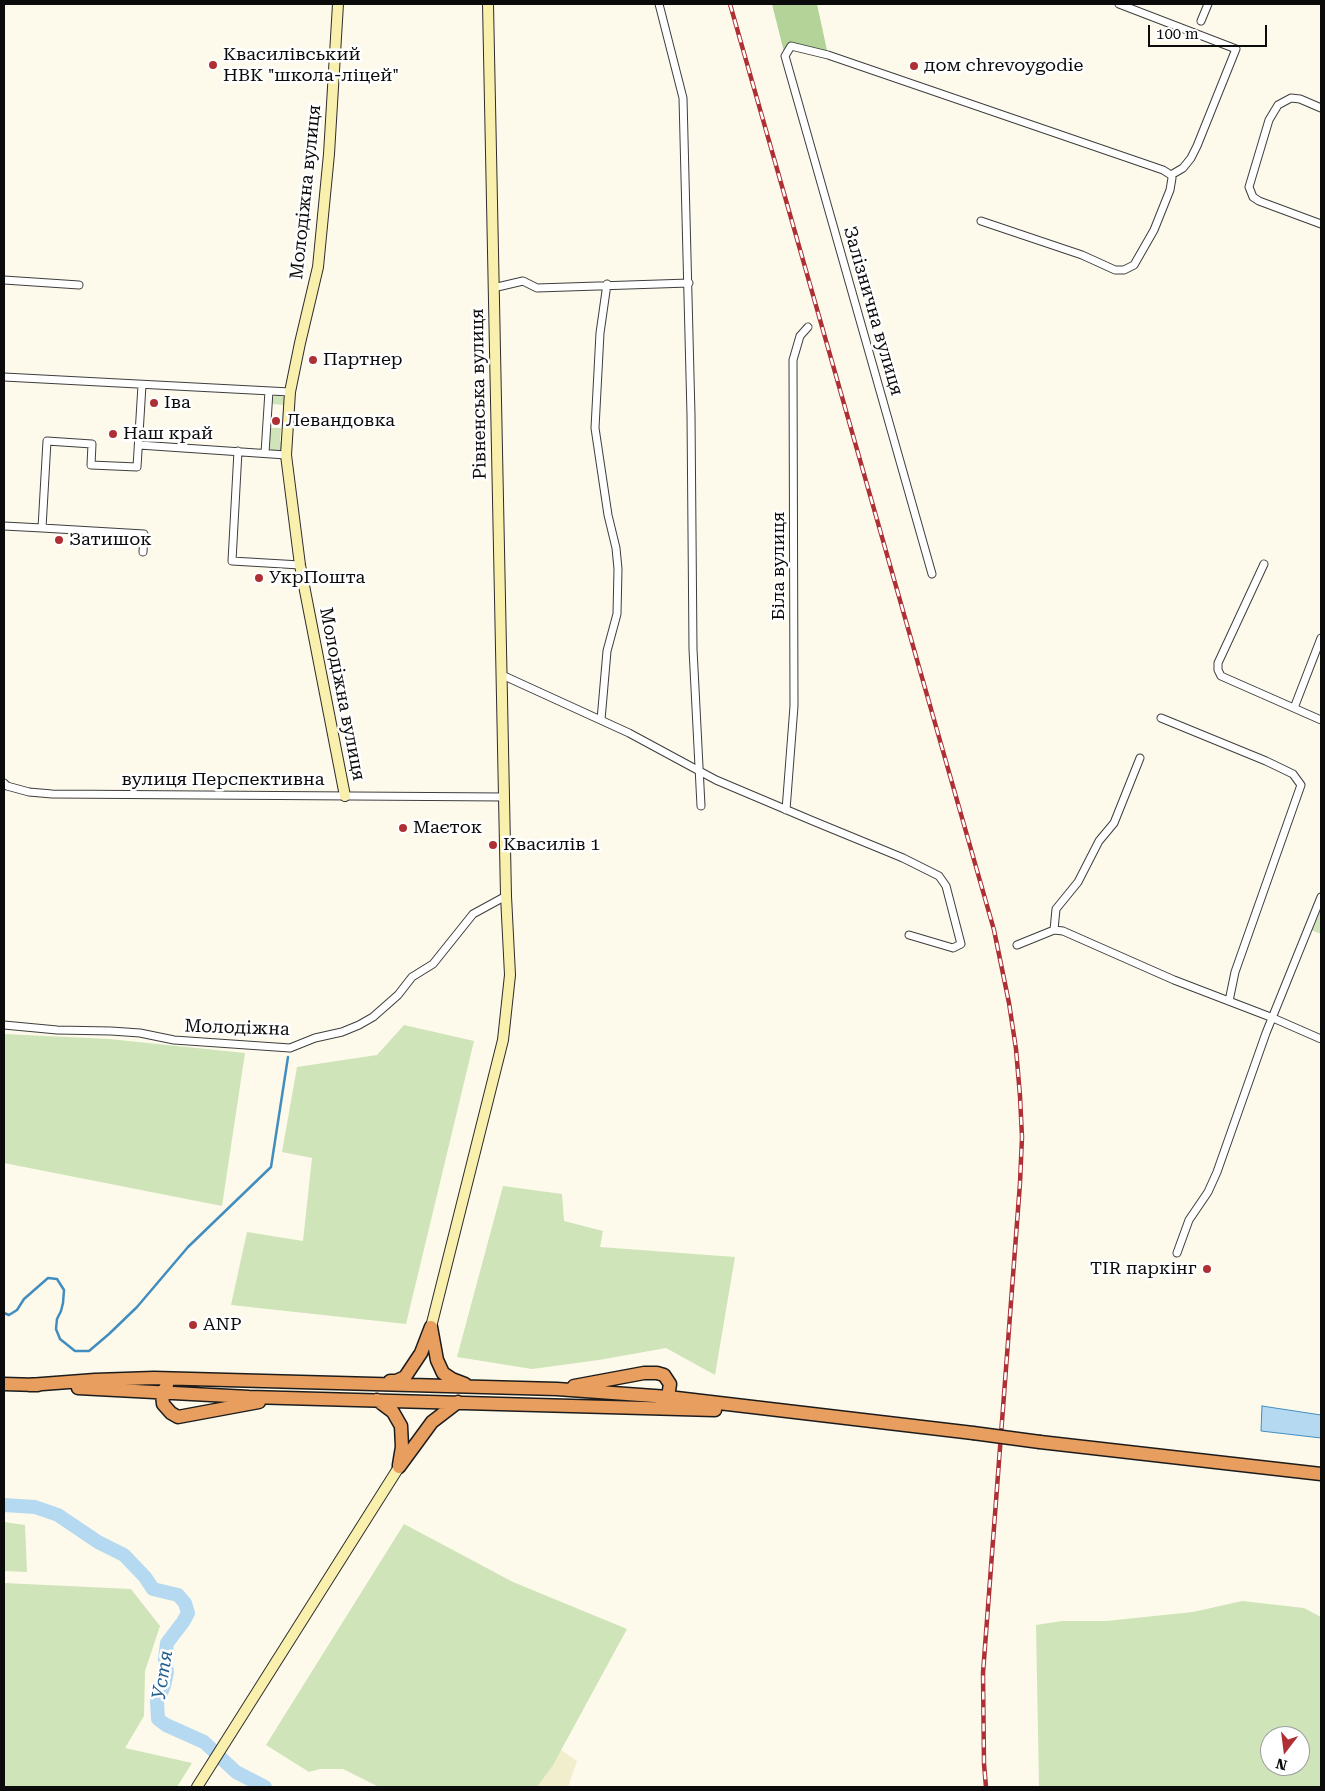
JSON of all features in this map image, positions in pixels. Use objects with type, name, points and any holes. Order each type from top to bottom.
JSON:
[{"type":"highway","points":[[365,1384],[396,1381],[405,1377],[421,1353],[431,1327]]},
{"type":"highway","points":[[431,1327],[437,1360],[443,1373],[452,1379],[474,1387]]},
{"type":"highway","points":[[557,1389],[644,1373],[657,1373],[664,1375],[670,1384],[668,1397]]},
{"type":"highway","points":[[170,1378],[163,1392],[163,1404],[171,1413],[182,1417],[279,1398]]},
{"type":"highway","points":[[30,1385],[95,1380],[170,1378],[557,1389],[668,1397],[1321,1474]]},
{"type":"highway","points":[[4,1384],[279,1398],[795,1412]]},
{"type":"highway","points":[[646,1408],[668,1397]]},
{"type":"highway","points":[[377,1400],[393,1412],[401,1426],[402,1447],[399,1467]]},
{"type":"highway","points":[[399,1467],[432,1422],[458,1402]]},
{"type":"main road","name":"Молодіжна вулиця","points":[[338,4],[329,154],[318,267],[290,392],[286,455],[300,565],[345,796]]},
{"type":"main road","name":"Рівненська вулиця","points":[[431,1327],[503,1040],[510,975],[506,896],[488,4]]},
{"type":"main road","points":[[197,1787],[399,1467]]},
{"type":"street","points":[[659,4],[682,98],[692,425],[693,649],[700,806]]},
{"type":"street","points":[[981,221],[1082,255],[1115,270],[1124,270],[1134,265],[1154,230],[1170,190],[1172,178],[1170,175],[1183,168],[1197,146],[1236,49],[1119,4]]},
{"type":"street","points":[[1201,21],[1208,4]]},
{"type":"street","name":"Залізнична вулиця","points":[[932,574],[785,56],[791,46],[828,55],[1154,167],[1170,175]]},
{"type":"street","points":[[1321,108],[1300,99],[1291,98],[1278,105],[1269,120],[1249,187],[1254,197],[1259,201],[1321,224]]},
{"type":"street","points":[[4,280],[79,286]]},
{"type":"street","points":[[493,288],[523,281],[536,288],[607,284],[688,283]]},
{"type":"street","points":[[601,720],[607,651],[618,614],[616,548],[608,514],[595,428],[600,333],[607,284]]},
{"type":"street","name":"Біла вулиця","points":[[786,810],[794,706],[793,360],[800,336],[808,327]]},
{"type":"street","points":[[4,378],[290,392]]},
{"type":"street","points":[[42,528],[46,441],[92,444],[91,465],[138,467],[142,385]]},
{"type":"street","points":[[265,453],[269,391]]},
{"type":"street","points":[[138,445],[286,455]]},
{"type":"street","points":[[238,451],[232,561],[300,565]]},
{"type":"street","points":[[4,526],[144,534],[143,552]]},
{"type":"street","points":[[1264,564],[1218,663],[1218,670],[1222,676],[1321,720]]},
{"type":"street","points":[[1294,708],[1321,638]]},
{"type":"street","points":[[502,675],[601,720],[716,780],[903,858],[939,876],[946,886],[961,944],[953,948],[909,935]]},
{"type":"street","points":[[1161,718],[1266,760],[1293,774],[1301,785],[1237,964],[1229,1001]]},
{"type":"street","points":[[1054,930],[1056,909],[1078,882],[1098,841],[1114,823],[1140,758]]},
{"type":"street","name":"вулиця Перспективна","points":[[4,783],[7,786],[29,792],[52,794],[504,797]]},
{"type":"street","name":"Молодіжна","points":[[4,1024],[57,1030],[140,1033],[174,1040],[290,1048],[315,1038],[342,1032],[373,1017],[398,995],[412,977],[433,964],[473,914],[506,896]]},
{"type":"street","points":[[1178,1253],[1189,1220],[1208,1192],[1217,1172],[1273,1018],[1321,897]]},
{"type":"street","points":[[1017,945],[1054,930],[1063,932],[1174,980],[1273,1018],[1321,1039]]},
{"type":"shaded area","points":[[561,1750],[577,1761],[568,1787],[537,1787]]},
{"type":"green space","points":[[772,4],[817,4],[828,55],[791,46],[785,56]]},
{"type":"green space","points":[[277,395],[285,398],[286,405],[271,404],[273,397]]},
{"type":"green space","points":[[270,428],[281,428],[280,441],[283,443],[282,450],[270,450]]},
{"type":"green space","points":[[1321,897],[1321,934],[1308,929]]},
{"type":"green space","points":[[404,1025],[474,1041],[406,1324],[231,1305],[247,1232],[303,1241],[312,1158],[282,1152],[297,1067],[377,1055]]},
{"type":"green space","points":[[4,1034],[109,1039],[245,1053],[222,1206],[4,1163]]},
{"type":"green space","points":[[503,1186],[562,1194],[564,1221],[603,1231],[600,1247],[735,1257],[715,1375],[666,1348],[532,1369],[457,1357]]},
{"type":"green space","points":[[4,1522],[25,1525],[27,1572],[4,1571]]},
{"type":"green space","points":[[404,1524],[513,1582],[627,1629],[553,1765],[537,1787],[379,1787],[343,1769],[320,1769],[309,1772],[266,1745]]},
{"type":"green space","points":[[4,1583],[131,1589],[160,1626],[145,1671],[144,1716],[125,1748],[192,1763],[177,1787],[4,1787]]},
{"type":"green space","points":[[1242,1601],[1304,1608],[1321,1617],[1321,1787],[1039,1787],[1036,1625],[1062,1621],[1106,1621],[1193,1612]]},
{"type":"water","points":[[1262,1406],[1321,1415],[1321,1438],[1261,1431]]},
{"type":"waterway","points":[[4,1313],[9,1315],[17,1310],[24,1299],[48,1278],[57,1279],[64,1290],[63,1303],[57,1319],[56,1329],[60,1339],[75,1351],[89,1351],[109,1334],[137,1307],[188,1247],[271,1167],[288,1057]]},
{"type":"waterway","name":"Устя","points":[[4,1505],[35,1507],[58,1515],[98,1542],[124,1555],[145,1577],[153,1589],[178,1595],[185,1603],[188,1613],[167,1643],[165,1659],[167,1672],[164,1686],[157,1701],[158,1719],[166,1725],[204,1742],[236,1772],[265,1787]]},
{"type":"railway","points":[[730,4],[994,930],[1016,1049],[1022,1137],[983,1673],[986,1787]]},
{"type":"place","name":"Квасилівський НВК \"школа-ліцей\"","points":[[213,65]]},
{"type":"place","name":"дом chrevoygodie","points":[[914,66]]},
{"type":"place","name":"Партнер","points":[[313,360]]},
{"type":"place","name":"Іва","points":[[154,403]]},
{"type":"place","name":"Левандовка","points":[[276,421]]},
{"type":"place","name":"Наш край","points":[[113,434]]},
{"type":"place","name":"Затишок","points":[[59,540]]},
{"type":"place","name":"УкрПошта","points":[[259,578]]},
{"type":"place","name":"Маєток","points":[[403,828]]},
{"type":"place","name":"Квасилів 1","points":[[493,845]]},
{"type":"place","name":"TIR паркінг","points":[[1207,1269]]},
{"type":"place","name":"ANP","points":[[193,1325]]}]
